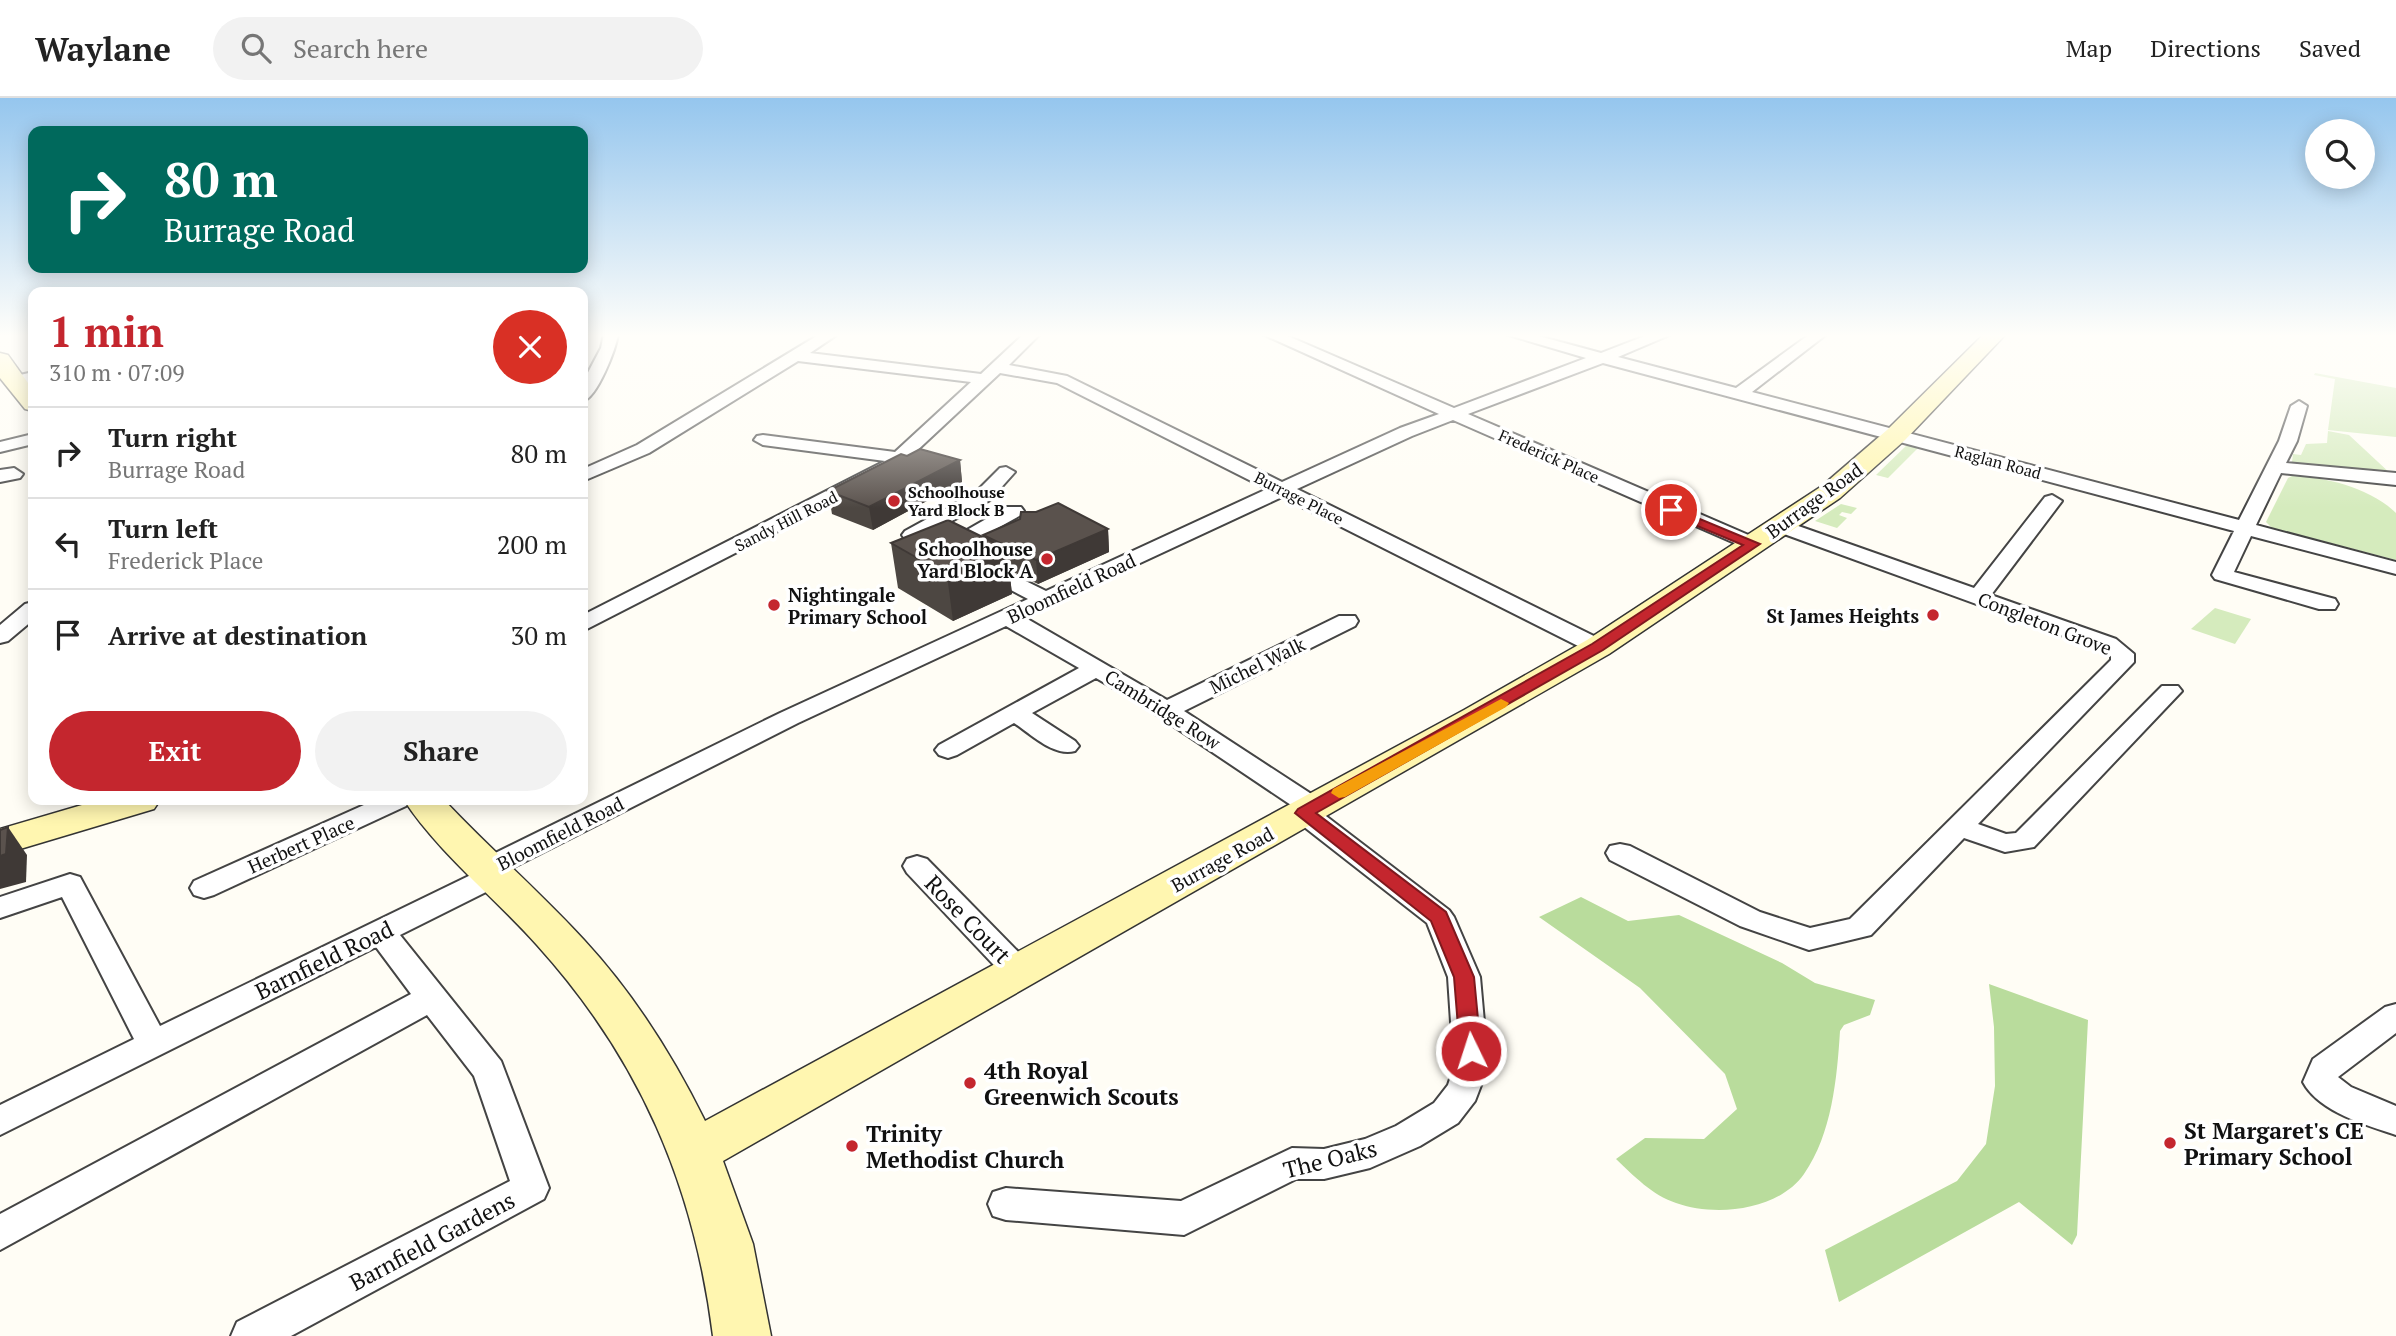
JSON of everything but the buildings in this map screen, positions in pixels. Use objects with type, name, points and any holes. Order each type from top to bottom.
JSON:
[{"type":"street","points":[[588,474],[643,449],[736,392]]},
{"type":"street","name":"Sandy Hill Road","points":[[588,621],[867,481],[900,458],[969,392]]},
{"type":"street","name":"Burrage Place","points":[[1087,392],[1598,647]]},
{"type":"street","name":"Frederick Place","points":[[1403,392],[1653,503],[1767,535]]},
{"type":"street","name":"Bloomfield Road","points":[[492,872],[789,718],[1452,413],[1510,392]]},
{"type":"street","name":"Raglan Road","points":[[1726,392],[2396,568]]},
{"type":"street","points":[[1738,395],[1742,392]]},
{"type":"street","name":"Burrage Road","points":[[694,1152],[1598,647],[1831,492],[1896,435],[1939,392]]},
{"type":"street","points":[[2299,406],[2295,423],[2276,467],[2222,575],[2327,604]]},
{"type":"street","points":[[0,447],[28,440]]},
{"type":"street","points":[[762,440],[900,458]]},
{"type":"street","points":[[2276,467],[2396,479]]},
{"type":"street","points":[[1006,472],[983,496],[912,535],[1047,600]]},
{"type":"street","points":[[1978,597],[2052,501]]},
{"type":"street","points":[[928,567],[947,550],[1014,511]]},
{"type":"street","name":"Congleton Grove","points":[[1620,853],[1750,919],[1808,939],[1860,927],[2122,662],[2123,654],[2108,644],[1978,597],[1767,535]]},
{"type":"street","points":[[0,636],[28,613]]},
{"type":"street","name":"Cambridge Row","points":[[1009,618],[1167,710],[1309,810]]},
{"type":"street","name":"Michel Walk","points":[[1167,710],[1347,621]]},
{"type":"street","points":[[948,750],[1097,668]]},
{"type":"street","points":[[1959,827],[2005,843],[2024,841],[2170,691]]},
{"type":"street","points":[[1015,713],[1066,746]]},
{"type":"street","points":[[0,842],[117,805]]},
{"type":"street","name":"Herbert Place","points":[[204,888],[386,805]]},
{"type":"street","points":[[428,805],[571,954],[622,1020],[661,1086],[694,1152],[723,1232],[732,1330]]},
{"type":"street","name":"The Oaks","points":[[1006,1204],[1184,1218],[1292,1164],[1324,1164],[1370,1153],[1408,1136],[1446,1113],[1463,1091],[1471,1067],[1471,1035],[1464,977],[1439,917],[1309,810]]},
{"type":"street","name":"Rose Court","points":[[917,866],[1019,972]]},
{"type":"street","name":"Barnfield Road","points":[[0,1121],[381,932],[492,872]]},
{"type":"street","points":[[0,908],[70,884],[153,1044]]},
{"type":"street","name":"Barnfield Gardens","points":[[251,1336],[531,1188],[489,1070],[381,932]]},
{"type":"street","points":[[0,1233],[431,998]]},
{"type":"street","points":[[2396,1016],[2325,1068],[2320,1082],[2339,1097],[2396,1121]]},
{"type":"green space","points":[[2333,392],[2396,392],[2396,437],[2328,430]]},
{"type":"green space","points":[[2328,431],[2349,435],[2392,475],[2306,467],[2292,462],[2293,454],[2301,455],[2306,444],[2327,443]]},
{"type":"green space","points":[[1907,445],[1918,448],[1888,478],[1876,475]]},
{"type":"green space","points":[[2292,476],[2347,486],[2386,504],[2396,513],[2396,560],[2272,528],[2266,522],[2288,478]]},
{"type":"green space","points":[[1841,504],[1857,508],[1851,514],[1842,512],[1839,515],[1847,518],[1837,528],[1815,521]]},
{"type":"green space","points":[[2215,608],[2251,619],[2235,644],[2191,629]]},
{"type":"green space","points":[[1581,897],[1628,921],[1679,915],[1782,963],[1815,983],[1875,1000],[1870,1015],[1844,1025],[1840,1031],[1835,1086],[1821,1141],[1804,1174],[1779,1196],[1745,1208],[1709,1210],[1692,1207],[1659,1195],[1616,1159],[1645,1138],[1704,1139],[1737,1109],[1725,1074],[1640,988],[1539,917]]},
{"type":"green space","points":[[1989,984],[2088,1020],[2077,1235],[2072,1245],[2019,1202],[1839,1302],[1825,1250],[1957,1181],[1986,1144],[1995,1086],[1994,1027]]},
{"type":"slow traffic","points":[[1339,793],[1501,703]]},
{"type":"place","name":"Schoolhouse Yard Block B","points":[[894,501]]},
{"type":"place","name":"Schoolhouse Yard Block A","points":[[1047,559]]},
{"type":"place","name":"Nightingale Primary School","points":[[774,605]]},
{"type":"place","name":"St James Heights","points":[[1933,615]]},
{"type":"place","name":"4th Royal Greenwich Scouts","points":[[970,1083]]},
{"type":"place","name":"St Margaret's CE Primary School","points":[[2170,1143]]},
{"type":"place","name":"Trinity Methodist Church","points":[[852,1146]]},
{"type":"route","points":[[1471,1051],[1464,977],[1439,917],[1304,813],[1598,647],[1753,544],[1671,510]]}]
